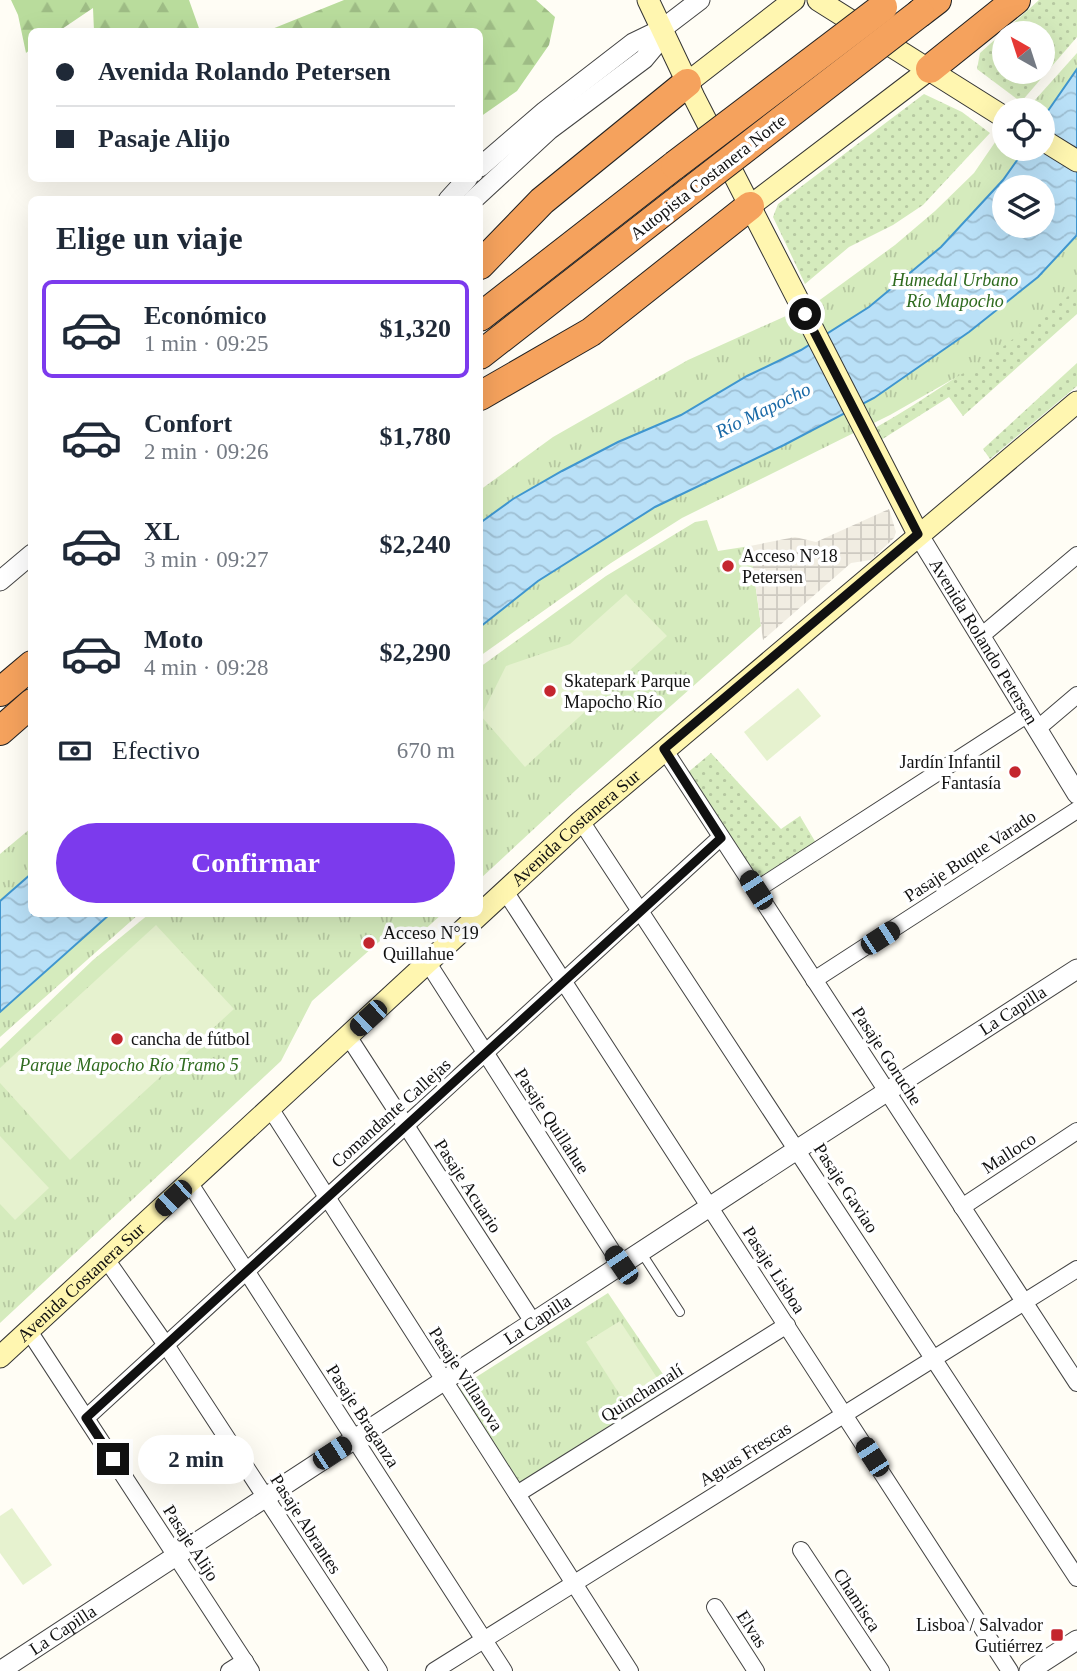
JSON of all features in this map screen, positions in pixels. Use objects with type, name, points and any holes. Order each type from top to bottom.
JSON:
[{"type":"highway","points":[[930,69],[1016,0]]},
{"type":"highway","name":"Autopista Costanera Norte","points":[[483,315],[887,3]]},
{"type":"highway","name":"Autopista Costanera Norte","points":[[483,353],[928,7]]},
{"type":"highway","points":[[483,262],[542,201],[687,83]]},
{"type":"highway","points":[[483,394],[591,332],[750,206]]},
{"type":"highway","points":[[0,692],[28,668]]},
{"type":"highway","points":[[0,731],[28,707]]},
{"type":"main road","name":"Avenida Rolando Petersen","points":[[648,0],[687,83],[918,534]]},
{"type":"main road","points":[[687,83],[794,0]]},
{"type":"main road","points":[[818,0],[992,109]]},
{"type":"main road","points":[[750,206],[930,69]]},
{"type":"main road","points":[[1055,148],[1077,161]]},
{"type":"main road","name":"Avenida Costanera Sur","points":[[483,912],[664,749],[1077,402]]},
{"type":"main road","name":"Avenida Costanera Sur","points":[[0,1357],[477,917]]},
{"type":"street","points":[[483,164],[545,111],[634,43],[662,29],[700,0]]},
{"type":"street","points":[[477,196],[549,130],[644,60],[654,47],[662,29]]},
{"type":"street","points":[[452,196],[465,182]]},
{"type":"street","name":"Avenida Rolando Petersen","points":[[918,534],[1077,794]]},
{"type":"street","points":[[980,637],[1077,555]]},
{"type":"street","points":[[0,581],[28,557]]},
{"type":"street","points":[[756,890],[1077,695]]},
{"type":"street","name":"Pasaje Goruche","points":[[664,749],[1077,1383]]},
{"type":"street","name":"Pasaje Buque Varado","points":[[814,980],[1077,810]]},
{"type":"street","name":"Pasaje Gaviao","points":[[582,821],[1077,1578]]},
{"type":"street","name":"Comandante Callejas","points":[[86,1418],[721,838]]},
{"type":"street","name":"Pasaje Lisboa","points":[[505,891],[1010,1671]]},
{"type":"street","name":"Pasaje Quillahue","points":[[428,963],[621,1265]]},
{"type":"street","name":"La Capilla","points":[[0,1671],[1077,969]]},
{"type":"street","name":"Pasaje Acuario","points":[[348,1036],[533,1322]]},
{"type":"street","name":"Pasaje Villanova","points":[[270,1108],[630,1671]]},
{"type":"street","name":"Malloco","points":[[962,1206],[1077,1131]]},
{"type":"street","name":"Pasaje Braganza","points":[[189,1182],[504,1671]]},
{"type":"street","name":"Pasaje Abrantes","points":[[106,1259],[166,1345],[379,1671]]},
{"type":"street","name":"Aguas Frescas","points":[[434,1671],[1077,1269]]},
{"type":"street","name":"Quinchamalí","points":[[517,1494],[787,1325]]},
{"type":"street","name":"Pasaje Alijo","points":[[29,1331],[248,1666]]},
{"type":"street","name":"Chamisca","points":[[802,1550],[881,1671]]},
{"type":"street","name":"Elvas","points":[[715,1608],[756,1671]]},
{"type":"street","points":[[1029,1671],[1077,1640]]},
{"type":"street","points":[[229,1671],[248,1666]]},
{"type":"lane","points":[[641,1252],[680,1312]]},
{"type":"green space","points":[[11,0],[189,0],[199,28],[94,28],[93,8],[63,28],[28,28],[26,53],[18,15]]},
{"type":"green space","points":[[344,0],[536,0],[555,17],[549,45],[517,91],[483,115],[483,28],[274,28]]},
{"type":"green space","points":[[1039,0],[1077,0],[1077,37],[1055,63],[1055,21],[1016,21]]},
{"type":"green space","points":[[992,42],[992,80],[977,69],[980,53]]},
{"type":"green space","name":"Humedal Urbano Río Mapocho","points":[[1077,53],[1077,287],[983,362],[890,415],[682,518],[611,563],[483,654],[483,488],[553,437],[688,360],[817,302],[895,245],[974,173],[992,147],[992,161],[1055,161],[1055,98],[1037,98],[1049,84],[1055,84],[1055,78]]},
{"type":"green space","points":[[997,84],[1037,84],[1024,98],[1016,98]]},
{"type":"green space","points":[[924,94],[962,112],[990,133],[923,205],[893,225],[849,247],[805,284],[773,217],[778,204]]},
{"type":"green space","points":[[1077,284],[1077,314],[963,416],[949,397],[881,440],[875,428],[928,396],[979,360]]},
{"type":"green space","points":[[1077,363],[1077,386],[990,459],[983,449]]},
{"type":"green space","points":[[707,520],[718,551],[750,546],[761,626],[483,876],[483,665],[606,576],[695,522]]},
{"type":"green space","name":"Skatepark Parque Mapocho Río","points":[[626,594],[667,636],[525,767],[483,718],[483,712],[506,666],[570,644]]},
{"type":"green space","points":[[798,688],[821,716],[767,761],[744,732]]},
{"type":"green space","points":[[711,753],[781,829],[800,816],[816,843],[756,879],[686,774]]},
{"type":"green space","points":[[28,831],[28,917],[136,917],[0,1037],[0,854]]},
{"type":"green space","name":"Parque Mapocho Río Tramo 5","points":[[145,917],[439,917],[411,942],[389,933],[312,1001],[281,1061],[0,1323],[0,1049],[93,960]]},
{"type":"green space","name":"cancha de fútbol","points":[[156,925],[234,1009],[70,1160],[0,1083],[0,1068]]},
{"type":"green space","points":[[0,1136],[49,1188],[15,1220],[0,1204]]},
{"type":"green space","points":[[608,1293],[671,1386],[518,1484],[459,1388]]},
{"type":"green space","points":[[620,1321],[663,1387],[629,1409],[586,1342]]},
{"type":"green space","points":[[12,1508],[52,1565],[23,1585],[0,1553],[0,1516]]},
{"type":"shaded area","points":[[889,509],[896,532],[894,538],[871,560],[851,563],[763,640],[750,546],[795,537],[816,542]]},
{"type":"water","name":"Río Mapocho","points":[[1077,69],[1077,235],[1038,277],[969,332],[874,398],[655,507],[538,581],[483,625],[483,521],[513,499],[618,442],[681,415],[747,376],[801,350],[869,307],[941,247],[992,192],[992,238],[1055,238],[1055,175],[1007,175],[1016,161],[1055,161],[1055,101]]},
{"type":"water","points":[[28,877],[28,917],[107,917],[0,1012],[0,901]]},
{"type":"place","name":"Acceso N°18 Petersen","points":[[728,566]]},
{"type":"place","name":"Skatepark Parque Mapocho Río","points":[[550,691]]},
{"type":"place","name":"Jardín Infantil Fantasía","points":[[1015,772]]},
{"type":"place","name":"Acceso N°19 Quillahue","points":[[369,943]]},
{"type":"place","name":"cancha de fútbol","points":[[117,1039]]},
{"type":"place","name":"Lisboa / Salvador Gutiérrez","points":[[1057,1635]]},
{"type":"route","points":[[113,1459],[86,1418],[721,838],[664,749],[918,534],[805,314]]}]
